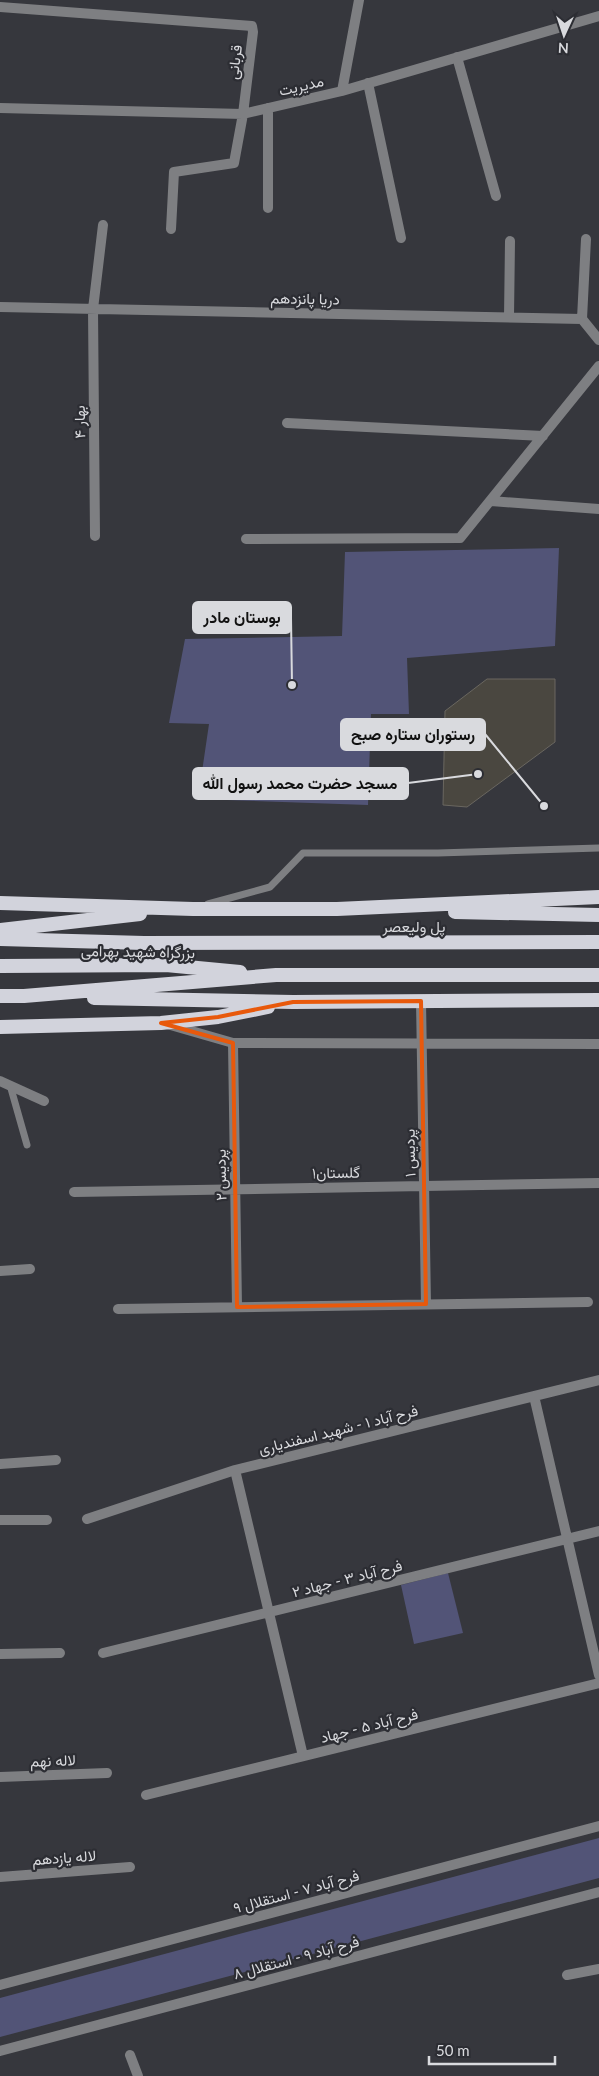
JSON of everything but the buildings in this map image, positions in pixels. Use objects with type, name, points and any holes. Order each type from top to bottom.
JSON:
[{"type":"highway","points":[[337,909],[599,897]]},
{"type":"highway","points":[[0,903],[193,909],[337,909],[599,915]]},
{"type":"highway","points":[[0,930],[193,909]]},
{"type":"highway","name":"بزرگراه شهید بهرامی","points":[[0,939],[228,943]]},
{"type":"highway","name":"پل ولیعصر","points":[[228,943],[599,942]]},
{"type":"highway","name":"بزرگراه شهید بهرامی","points":[[0,966],[166,965],[276,975]]},
{"type":"highway","points":[[24,996],[276,975],[599,975]]},
{"type":"highway","points":[[0,996],[293,1002],[599,1000]]},
{"type":"highway","points":[[0,1027],[161,1023],[218,1017],[293,1002]]},
{"type":"street","points":[[342,91],[359,0]]},
{"type":"street","name":"قربانی","points":[[0,7],[252,26],[253,32],[243,114]]},
{"type":"street","name":"مدیریت","points":[[0,108],[243,114],[342,91],[599,16]]},
{"type":"street","points":[[457,57],[496,196]]},
{"type":"street","points":[[368,83],[401,238]]},
{"type":"street","points":[[268,108],[268,208]]},
{"type":"street","points":[[171,229],[174,172],[234,163],[243,114]]},
{"type":"street","name":"بهار ۴","points":[[95,536],[93,309],[103,225]]},
{"type":"street","points":[[586,239],[582,319],[597,334]]},
{"type":"street","points":[[509,317],[510,241]]},
{"type":"street","name":"دریا پانزدهم","points":[[0,307],[582,319]]},
{"type":"street","points":[[246,539],[460,538],[599,366]]},
{"type":"street","points":[[287,423],[543,436]]},
{"type":"street","points":[[491,501],[599,508]]},
{"type":"street","name":"پردیس ۱","points":[[421,1001],[426,1304]]},
{"type":"street","points":[[161,1023],[233,1043],[599,1044]]},
{"type":"street","name":"پردیس ۲","points":[[233,1043],[237,1307]]},
{"type":"street","points":[[0,1081],[44,1101]]},
{"type":"street","name":"گلستان۱","points":[[74,1192],[599,1183]]},
{"type":"street","points":[[0,1271],[30,1269]]},
{"type":"street","points":[[118,1309],[588,1302]]},
{"type":"street","name":"فرح آباد ۱ - شهید اسفندیاری","points":[[87,1519],[235,1470],[599,1380]]},
{"type":"street","points":[[534,1396],[599,1674]]},
{"type":"street","points":[[0,1464],[56,1460]]},
{"type":"street","points":[[235,1470],[303,1756]]},
{"type":"street","points":[[0,1520],[47,1520]]},
{"type":"street","name":"فرح آباد ۳ - جهاد ۲","points":[[103,1653],[599,1531]]},
{"type":"street","points":[[0,1654],[60,1653]]},
{"type":"street","name":"فرح آباد ۵ - جهاد","points":[[146,1795],[599,1683]]},
{"type":"street","name":"لاله نهم","points":[[0,1777],[107,1773]]},
{"type":"street","name":"فرح آباد ۷ - استقلال ۹","points":[[0,1985],[599,1826]]},
{"type":"street","name":"لاله یازدهم","points":[[0,1877],[130,1868]]},
{"type":"street","name":"فرح آباد ۹ - استقلال ۸","points":[[0,2051],[599,1892]]},
{"type":"street","points":[[567,1975],[599,1969]]},
{"type":"street","points":[[130,2055],[138,2076]]},
{"type":"lane","points":[[193,909],[270,886],[303,853],[438,854],[599,848]]},
{"type":"lane","points":[[10,1085],[27,1145]]},
{"type":"highlighted area","points":[[421,1001],[426,1304],[237,1307],[233,1043],[161,1023],[218,1017],[293,1002]]},
{"type":"shaded area","points":[[559,548],[555,646],[407,658],[409,714],[371,714],[368,805],[198,799],[209,724],[169,723],[185,639],[342,636],[345,552]]},
{"type":"shaded area","points":[[448,1573],[463,1633],[414,1644],[401,1585]]},
{"type":"shaded area","points":[[599,1838],[599,1878],[0,2037],[0,1998]]},
{"type":"place","name":"بوستان مادر","points":[[292,685]]},
{"type":"place","name":"مسجد حضرت محمد رسول الله","points":[[478,774]]},
{"type":"place","name":"رستوران ستاره صبح","points":[[544,806]]}]
